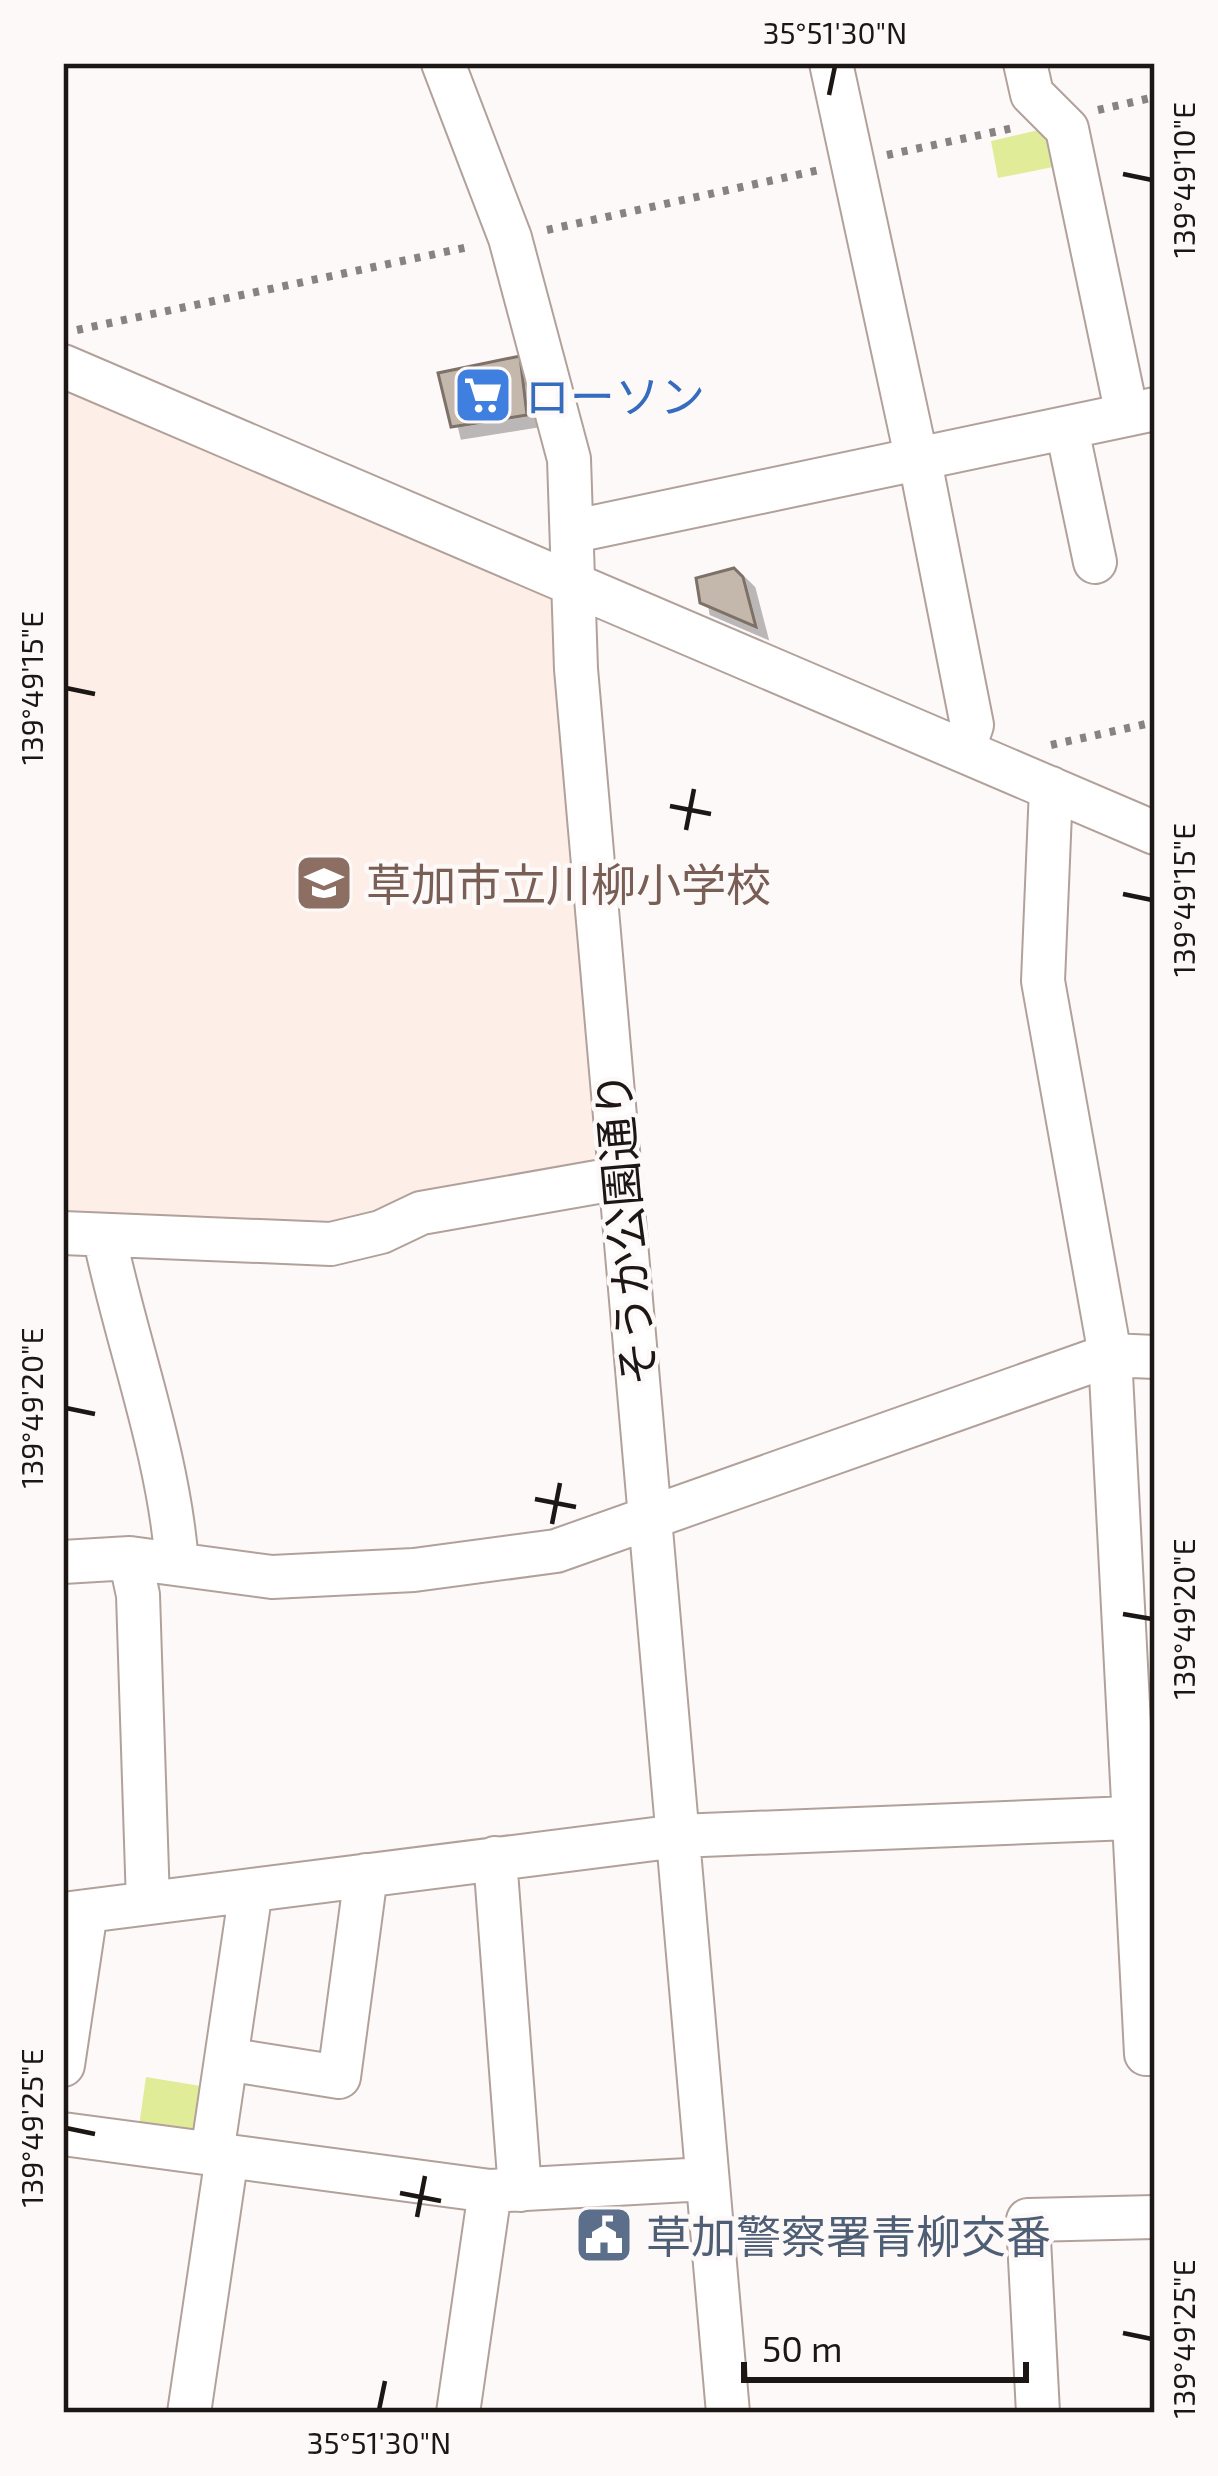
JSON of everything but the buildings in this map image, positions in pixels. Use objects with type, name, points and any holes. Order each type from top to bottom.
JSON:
[{"type":"street","name":"そうか公園通り","points":[[443,63],[510,238],[568,459],[575,531],[572,584],[647,1518],[728,2413]]},
{"type":"street","points":[[831,63],[972,725],[964,748]]},
{"type":"street","points":[[575,531],[1141,412],[1061,118],[1032,94],[1025,63]]},
{"type":"street","points":[[63,366],[1155,833]]},
{"type":"street","points":[[1067,428],[1095,562]]},
{"type":"street","points":[[1052,788],[1043,981],[1110,1355],[1144,1817],[1147,2054],[1155,2054]]},
{"type":"street","points":[[177,1563],[173,1513],[149,1398],[84,1234],[332,1244],[381,1232],[421,1214],[620,1178]]},
{"type":"street","points":[[63,1562],[130,1558],[272,1577],[414,1570],[556,1551],[1110,1355],[1155,1357]]},
{"type":"street","points":[[130,1558],[138,1595],[148,1904]]},
{"type":"street","points":[[63,2065],[74,1913],[678,1836],[1144,1817]]},
{"type":"street","points":[[458,2413],[505,2191],[495,1858]]},
{"type":"street","points":[[226,2060],[339,2077],[366,1875]]},
{"type":"street","points":[[189,2413],[226,2060],[251,1890]]},
{"type":"street","points":[[63,2134],[505,2191],[706,2179]]},
{"type":"street","points":[[1038,2413],[1028,2220],[1155,2217]]},
{"type":"path","points":[[63,333],[1155,98]]},
{"type":"path","points":[[1030,749],[1155,722]]},
{"type":"shaded area","name":"草加市立川柳小学校","points":[[63,377],[557,594],[614,1172],[328,1232],[63,1224]]},
{"type":"green space","points":[[1060,125],[1068,164],[998,178],[991,141]]},
{"type":"green space","points":[[146,2077],[219,2089],[209,2150],[137,2140]]},
{"type":"place","name":"ローソン","points":[[483,395]]},
{"type":"place","name":"草加市立川柳小学校","points":[[324,883]]},
{"type":"place","name":"草加警察署青柳交番","points":[[604,2235]]}]
